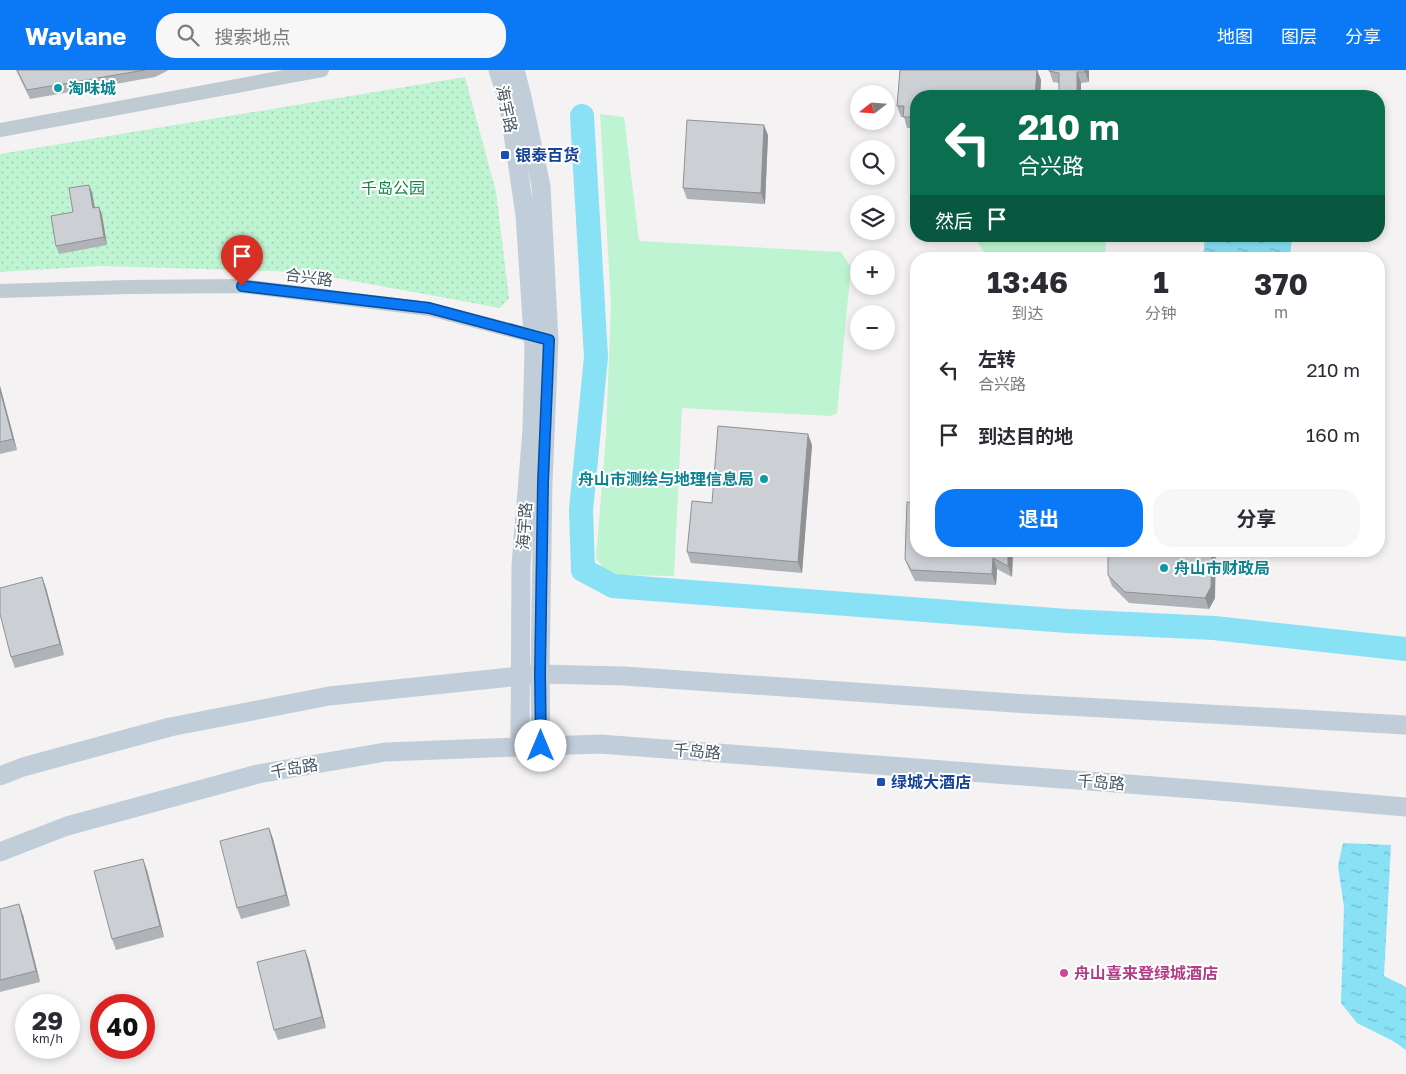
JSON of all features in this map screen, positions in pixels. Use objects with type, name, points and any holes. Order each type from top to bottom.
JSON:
[{"type":"street","points":[[0,130],[322,70]]},
{"type":"street","name":"海宇路","points":[[498,70],[508,100],[541,338],[534,349],[532,430],[521,565],[520,746]]},
{"type":"street","name":"海宇路","points":[[515,70],[541,186],[543,482],[540,674],[541,746]]},
{"type":"street","name":"合兴路","points":[[0,291],[242,286],[429,308],[541,338]]},
{"type":"street","points":[[0,776],[23,767],[170,727],[320,698],[540,674],[624,676],[1013,703],[1406,725]]},
{"type":"street","name":"千岛路","points":[[0,852],[68,826],[258,774],[385,752],[520,746],[609,745],[1406,807]]},
{"type":"green space","name":"千岛公园","points":[[465,77],[496,192],[509,298],[500,308],[304,272],[100,266],[0,272],[0,154]]},
{"type":"green space","points":[[600,114],[624,117],[639,241],[841,252],[850,266],[837,413],[831,416],[682,408],[674,576],[608,575],[596,558],[606,436],[611,303]]},
{"type":"green space","points":[[977,242],[1106,242],[1105,252],[984,252]]},
{"type":"water","points":[[1204,242],[1291,242],[1291,252],[1204,252]]},
{"type":"water","points":[[1343,843],[1391,845],[1384,976],[1406,987],[1406,1050],[1393,1041],[1357,1023],[1341,1003],[1344,907],[1338,866]]},
{"type":"building","points":[[17,70],[145,70],[27,90]]},
{"type":"building","points":[[900,70],[1037,70],[1035,90],[910,90],[910,117],[903,117],[904,106],[897,106]]},
{"type":"building","points":[[1085,70],[1085,72],[1077,72],[1077,90],[1059,90],[1059,73],[1049,71]]},
{"type":"building","points":[[687,120],[764,125],[761,193],[683,188]]},
{"type":"building","points":[[89,185],[93,208],[99,207],[104,237],[56,246],[51,216],[73,212],[69,188]]},
{"type":"building","points":[[0,390],[13,439],[0,442]]},
{"type":"building","name":"舟山市测绘与地理信息局","points":[[718,426],[808,434],[798,562],[687,552],[692,501],[712,503]]},
{"type":"building","points":[[907,502],[910,502],[910,557],[1008,557],[1008,566],[993,558],[992,574],[911,570],[905,559]]},
{"type":"building","name":"舟山市财政局","points":[[1108,557],[1212,557],[1211,587],[1205,598],[1125,592],[1108,575]]},
{"type":"building","points":[[42,577],[60,644],[11,657],[0,614],[0,588]]},
{"type":"building","points":[[269,828],[286,895],[237,908],[220,841]]},
{"type":"building","points":[[143,859],[160,926],[112,939],[94,871]]},
{"type":"building","points":[[19,904],[36,971],[0,980],[0,909]]},
{"type":"building","points":[[305,950],[322,1017],[274,1030],[257,962]]},
{"type":"waterway","points":[[582,116],[596,357],[581,510],[583,570],[613,586],[1067,621],[1214,628],[1406,649]]},
{"type":"place","name":"淘味城","points":[[58,88]]},
{"type":"place","name":"银泰百货","points":[[505,155]]},
{"type":"place","name":"舟山市测绘与地理信息局","points":[[764,479]]},
{"type":"place","name":"舟山市财政局","points":[[1164,568]]},
{"type":"place","name":"绿城大酒店","points":[[881,782]]},
{"type":"place","name":"舟山喜来登绿城酒店","points":[[1064,973]]},
{"type":"route","points":[[242,286],[429,308],[549,340],[543,482],[540,674],[541,746]]}]
